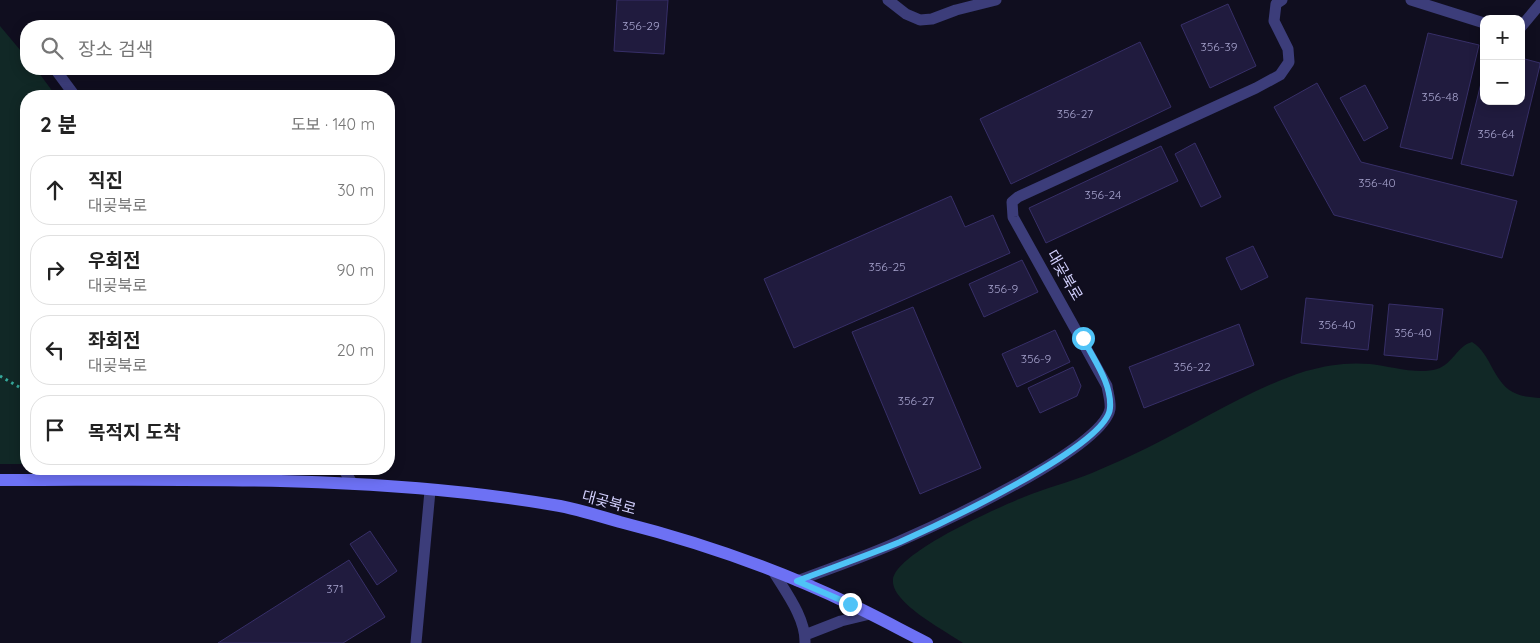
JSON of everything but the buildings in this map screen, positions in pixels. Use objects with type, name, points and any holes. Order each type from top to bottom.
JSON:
[{"type":"street","name":"대곶북로","points":[[0,480],[174,480],[354,484],[561,506],[668,534],[773,571],[870,614],[927,643]]},
{"type":"lane","points":[[888,0],[906,14],[920,20],[932,19],[956,10],[996,0]]},
{"type":"lane","points":[[1411,0],[1480,22]]},
{"type":"lane","name":"대곶북로","points":[[797,581],[900,542],[992,498],[1071,451],[1100,427],[1110,409],[1108,386],[1013,217],[1012,202],[1018,196],[1256,88],[1280,75],[1289,62],[1288,49],[1274,20],[1276,1]]},
{"type":"lane","points":[[1525,22],[1540,4]]},
{"type":"lane","points":[[59,75],[71,90]]},
{"type":"lane","points":[[347,475],[354,484]]},
{"type":"lane","points":[[416,643],[430,491]]},
{"type":"lane","points":[[773,571],[798,616],[805,639],[840,620],[870,614]]},
{"type":"path","points":[[0,376],[20,388]]},
{"type":"green space","points":[[0,26],[20,50],[20,75],[40,75],[52,90],[20,90],[20,464],[0,464]]},
{"type":"green space","points":[[1472,342],[1479,347],[1497,377],[1509,390],[1522,396],[1540,398],[1540,643],[963,643],[921,616],[901,598],[895,589],[893,580],[898,569],[911,557],[950,532],[1011,502],[1092,473],[1133,455],[1285,378],[1322,367],[1353,363],[1404,370],[1429,371],[1442,367],[1462,347]]},
{"type":"route","points":[[850,604],[797,581],[900,542],[992,498],[1071,451],[1100,427],[1110,409],[1108,386],[1083,338]]}]
